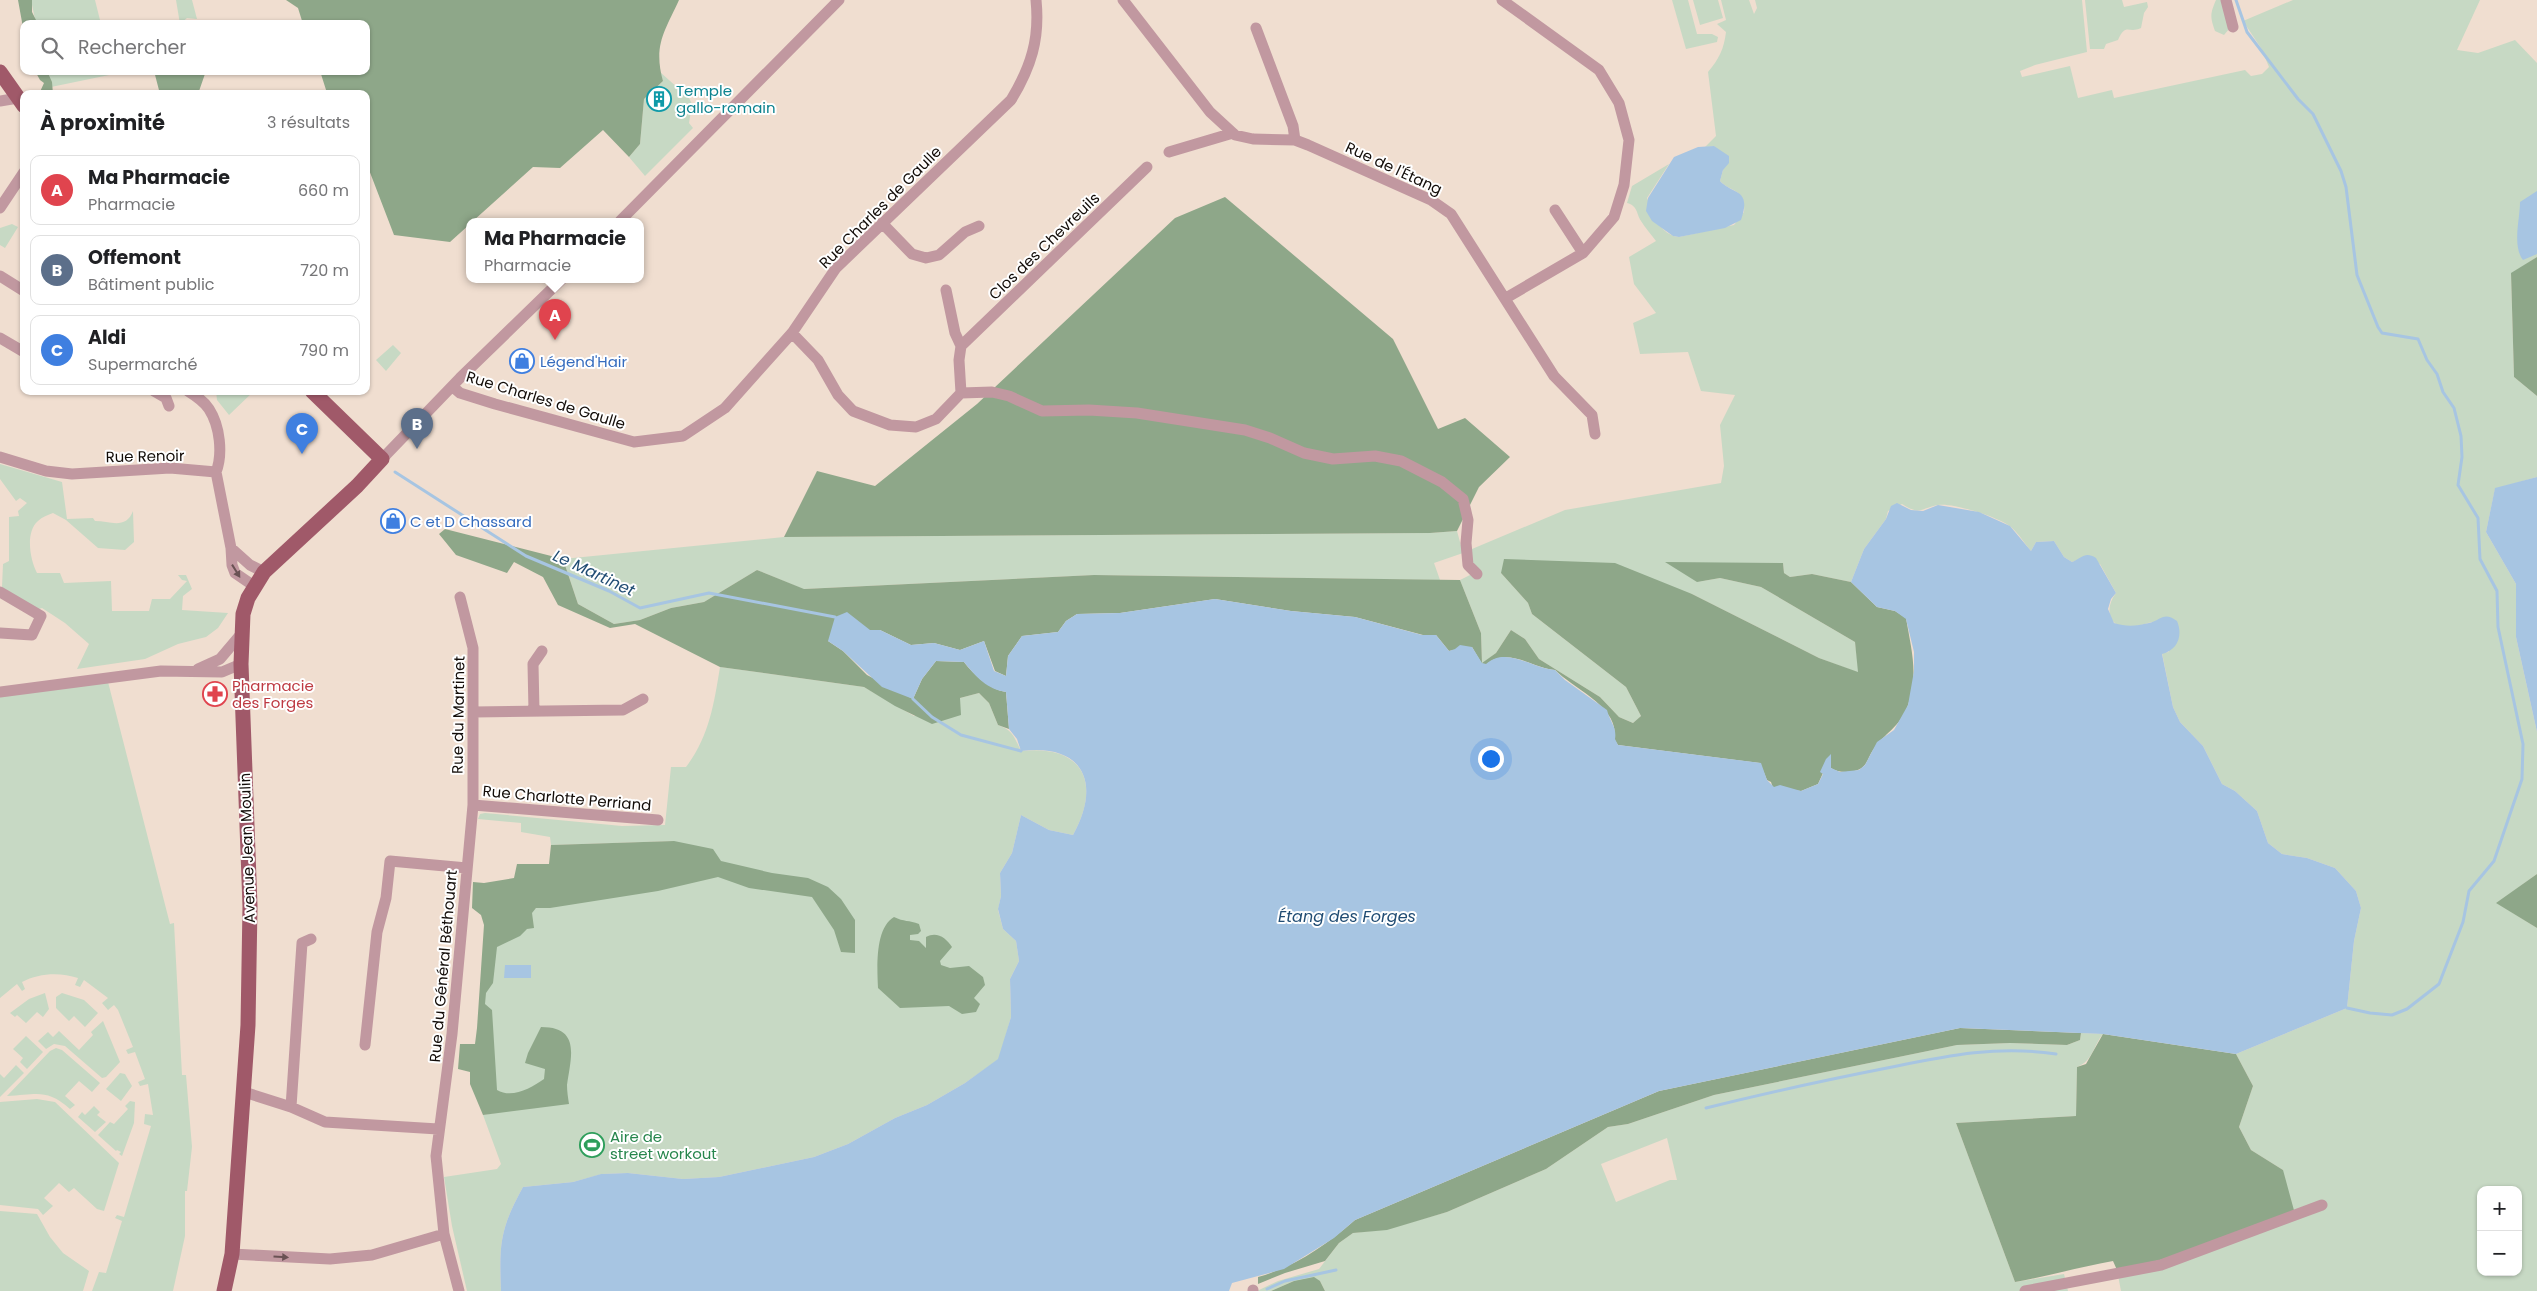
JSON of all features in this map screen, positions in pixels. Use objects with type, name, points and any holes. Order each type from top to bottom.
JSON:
[{"type":"main road","points":[[0,72],[20,101]]},
{"type":"main road","points":[[316,395],[382,459]]},
{"type":"main road","name":"Avenue Jean Moulin","points":[[224,1291],[232,1254],[248,1025],[250,906],[241,664],[243,614],[254,586],[264,572],[357,486],[382,459]]},
{"type":"street","points":[[623,218],[840,0]]},
{"type":"street","name":"Rue Charles de Gaulle","points":[[453,387],[460,393],[496,404],[634,442],[684,436],[725,408],[792,333],[836,268],[1011,100],[1021,85],[1036,43],[1036,0]]},
{"type":"street","name":"Rue de l'Étang","points":[[1123,0],[1210,112],[1233,133],[1253,139],[1295,140],[1431,200],[1451,214],[1554,376],[1592,415],[1594,434]]},
{"type":"street","points":[[1502,0],[1598,70],[1619,103],[1629,140],[1624,185],[1614,217],[1583,253],[1506,298]]},
{"type":"street","points":[[2226,0],[2233,27]]},
{"type":"street","points":[[1256,28],[1293,126],[1295,140]]},
{"type":"street","points":[[0,101],[20,102]]},
{"type":"street","points":[[1168,152],[1233,133]]},
{"type":"street","name":"Clos des Chevreuils","points":[[961,346],[1147,167]]},
{"type":"street","points":[[0,208],[20,178]]},
{"type":"street","points":[[1555,210],[1583,253]]},
{"type":"street","points":[[882,223],[912,254],[926,258],[940,255],[965,232],[978,226]]},
{"type":"street","points":[[0,276],[20,288]]},
{"type":"street","points":[[382,459],[558,283]]},
{"type":"street","points":[[946,290],[955,333],[961,346],[959,360],[961,393]]},
{"type":"street","points":[[792,333],[818,360],[838,395],[853,411],[890,425],[916,427],[936,419],[961,393],[992,392],[1009,396],[1042,411],[1089,410],[1137,413],[1244,430],[1270,438],[1304,453],[1333,459],[1375,456],[1401,461],[1442,482],[1463,499],[1468,520],[1466,543],[1468,565],[1477,574]]},
{"type":"street","points":[[0,338],[20,350]]},
{"type":"street","points":[[161,395],[166,398],[169,406]]},
{"type":"street","points":[[194,395],[210,410],[221,458],[216,472],[231,548],[232,565],[235,572],[254,586]]},
{"type":"street","name":"Rue Renoir","points":[[0,457],[46,471],[72,474],[170,468],[216,472]]},
{"type":"street","points":[[231,548],[250,565],[264,572]]},
{"type":"street","points":[[0,592],[41,616],[32,635],[0,633]]},
{"type":"street","name":"Rue du Martinet","points":[[460,597],[473,648],[473,805]]},
{"type":"street","points":[[189,672],[204,668],[220,659],[242,633]]},
{"type":"street","points":[[534,711],[533,664],[542,651]]},
{"type":"street","points":[[0,692],[140,673],[222,672],[241,664]]},
{"type":"street","points":[[474,712],[623,710],[643,699]]},
{"type":"street","name":"Rue Charlotte Perriand","points":[[473,805],[658,820]]},
{"type":"street","name":"Rue du Général Béthouart","points":[[459,1291],[444,1234],[436,1174],[438,1129],[450,1054],[473,805]]},
{"type":"street","points":[[365,1045],[377,932],[386,898],[390,861],[467,868]]},
{"type":"street","points":[[291,1107],[302,943],[311,939]]},
{"type":"street","points":[[244,1092],[291,1107],[325,1122],[438,1129]]},
{"type":"street","points":[[2024,1291],[2161,1265],[2322,1205]]},
{"type":"street","points":[[232,1254],[330,1259],[372,1255],[444,1234]]},
{"type":"green space","points":[[18,0],[32,0],[32,12],[36,20],[22,20]]},
{"type":"green space","points":[[31,0],[95,0],[100,20],[35,20]]},
{"type":"green space","points":[[176,0],[192,0],[197,19],[187,18],[179,20]]},
{"type":"green space","points":[[286,0],[679,0],[665,30],[660,48],[659,58],[663,81],[644,99],[640,144],[629,157],[603,130],[560,168],[533,167],[476,218],[466,218],[466,228],[450,242],[394,235],[370,172],[370,90],[326,90],[321,75],[370,75],[370,20],[302,20],[298,8]]},
{"type":"green space","points":[[1672,0],[1688,0],[1697,34],[1712,34],[1718,37],[1717,42],[1686,49]]},
{"type":"green space","points":[[1693,0],[1718,0],[1723,18],[1700,25]]},
{"type":"green space","points":[[1721,0],[1749,0],[1754,14],[1757,8],[1755,0],[2082,0],[2087,52],[2035,65],[2020,71],[2022,77],[2070,66],[2078,98],[2112,90],[2114,98],[2245,70],[2251,76],[2262,74],[2269,67],[2261,48],[2243,21],[2293,0],[2480,0],[2457,50],[2478,53],[2515,40],[2537,63],[2537,257],[2511,274],[2514,377],[2537,396],[2537,477],[2495,489],[2486,532],[2516,584],[2516,637],[2537,732],[2537,874],[2497,903],[2537,928],[2537,1291],[2121,1291],[2117,1270],[2283,1170],[2251,1150],[2239,1127],[2253,1086],[2236,1054],[2347,1008],[2354,941],[2361,908],[2356,891],[2335,868],[2307,858],[2282,854],[2268,843],[2257,811],[2235,791],[2222,784],[2203,746],[2180,722],[2173,707],[2162,653],[2169,652],[2152,622],[2128,627],[2116,624],[2112,620],[2109,610],[2112,598],[2116,593],[2100,564],[2078,560],[2072,562],[2064,557],[2054,541],[2036,542],[2031,551],[2006,523],[1976,512],[1945,505],[1913,510],[1902,504],[1888,511],[1886,519],[1864,549],[1851,582],[1812,574],[1790,577],[1784,573],[1783,563],[1697,582],[1720,578],[1761,587],[1855,642],[1859,673],[1819,658],[1692,594],[1501,573],[1528,603],[1532,614],[1626,687],[1641,716],[1633,723],[1619,717],[1600,697],[1539,659],[1525,639],[1511,630],[1496,653],[1482,664],[1481,633],[1460,580],[1470,575],[1472,549],[1565,510],[1721,483],[1724,466],[1720,425],[1735,395],[1701,391],[1688,352],[1640,354],[1633,323],[1656,313],[1634,284],[1629,257],[1656,241],[1639,218],[1635,208],[1627,203],[1632,186],[1669,164],[1647,198],[1659,223],[1667,232],[1679,237],[1734,225],[1744,212],[1743,199],[1740,195],[1720,181],[1723,170],[1714,146],[1705,147],[1716,136],[1708,72],[1720,54],[1726,32],[1717,24],[1726,20]]},
{"type":"green space","points":[[2085,0],[2122,0],[2124,7],[2147,2],[2148,7],[2144,13],[2141,28],[2123,31],[2118,40],[2106,44],[2104,49],[2090,49]]},
{"type":"green space","points":[[2216,0],[2225,0],[2229,29],[2224,35],[2215,31],[2212,22],[2211,15]]},
{"type":"green space","points":[[660,72],[689,98],[692,104],[689,123],[693,128],[645,176],[629,157],[640,144],[644,99],[663,81]]},
{"type":"green space","points":[[37,75],[49,75],[53,90],[41,90],[44,83]]},
{"type":"green space","points":[[48,75],[109,75],[51,87]]},
{"type":"green space","points":[[155,75],[205,75],[199,90],[159,90]]},
{"type":"green space","points":[[1225,197],[1393,339],[1438,429],[1465,418],[1510,457],[1479,487],[1457,531],[1430,533],[784,537],[817,471],[875,486],[977,404],[1175,218]]},
{"type":"green space","points":[[12,224],[18,227],[5,248],[0,245],[0,228]]},
{"type":"green space","points":[[2537,257],[2537,396],[2514,377],[2511,273]]},
{"type":"green space","points":[[393,345],[401,353],[386,371],[376,360]]},
{"type":"green space","points":[[216,395],[250,395],[229,415],[217,400]]},
{"type":"green space","points":[[0,464],[62,482],[67,519],[93,518],[95,521],[122,523],[130,517],[133,511],[134,542],[125,550],[98,548],[66,520],[53,513],[41,518],[34,526],[30,539],[32,561],[37,573],[60,573],[64,583],[111,581],[112,611],[149,611],[152,599],[170,599],[187,581],[182,580],[178,575],[186,575],[192,589],[183,596],[182,610],[228,613],[218,628],[206,637],[178,644],[145,659],[77,669],[89,644],[65,623],[42,608],[39,609],[18,599],[2,587],[3,564],[9,561],[9,517],[19,516],[18,511],[27,503],[20,498],[16,501],[0,479]]},
{"type":"green space","points":[[445,529],[563,559],[578,604],[614,624],[640,620],[671,608],[704,602],[757,570],[804,589],[1094,575],[1460,580],[1481,633],[1482,663],[1496,653],[1511,630],[1525,639],[1539,659],[1600,697],[1619,717],[1633,723],[1641,716],[1626,687],[1532,614],[1528,603],[1501,573],[1504,559],[1615,563],[1692,594],[1819,658],[1858,672],[1855,642],[1761,587],[1720,578],[1697,582],[1665,562],[1783,563],[1784,573],[1790,577],[1812,574],[1851,582],[1877,607],[1895,611],[1906,618],[1912,651],[1913,683],[1905,713],[1877,744],[1863,767],[1849,772],[1834,770],[1831,768],[1831,755],[1818,784],[1801,791],[1773,788],[1771,782],[1767,780],[1760,763],[1618,745],[1614,739],[1614,728],[1610,718],[1603,709],[1555,670],[1502,657],[1486,665],[1482,664],[1472,647],[1449,651],[1436,635],[1423,635],[1355,617],[1291,611],[1215,599],[1120,613],[1077,614],[1066,621],[1058,632],[1022,636],[1008,656],[1006,676],[995,671],[984,641],[960,650],[934,643],[911,645],[880,630],[828,641],[843,651],[867,675],[913,699],[922,679],[936,661],[964,662],[982,681],[1006,692],[1009,729],[998,725],[989,703],[979,693],[960,698],[961,715],[932,724],[895,706],[864,687],[720,667],[635,624],[610,628],[558,605],[543,577],[514,562],[507,573],[456,555],[439,534]]},
{"type":"green space","points":[[1457,531],[1463,553],[1434,563],[1440,580],[1094,575],[803,589],[757,570],[704,602],[671,608],[640,620],[614,624],[578,604],[563,559],[784,537],[1430,533]]},
{"type":"green space","points":[[720,667],[864,687],[914,716],[960,698],[979,693],[989,703],[998,725],[1010,732],[1021,751],[1042,750],[1059,754],[1072,761],[1081,771],[1086,784],[1086,799],[1082,816],[1073,835],[1049,830],[1021,815],[1012,853],[1000,873],[1001,896],[998,910],[1003,929],[1016,941],[1019,961],[1010,979],[1011,1017],[999,1059],[965,1083],[927,1105],[895,1118],[848,1144],[814,1157],[719,1177],[683,1179],[628,1173],[602,1174],[573,1182],[523,1187],[505,1226],[500,1261],[501,1291],[467,1291],[452,1226],[444,1177],[497,1169],[501,1164],[483,1115],[500,1112],[475,1067],[485,933],[674,841],[551,845],[550,837],[521,832],[521,823],[478,819],[480,814],[622,826],[665,825],[671,767],[686,767],[700,744],[713,707]]},
{"type":"green space","points":[[108,682],[170,924],[174,923],[182,1075],[186,1075],[192,1147],[187,1191],[185,1191],[185,1236],[173,1291],[92,1291],[99,1272],[106,1273],[122,1221],[115,1218],[117,1215],[124,1217],[151,1126],[144,1124],[145,1114],[153,1115],[148,1084],[140,1086],[138,1082],[145,1079],[135,1052],[128,1054],[126,1050],[133,1047],[118,1010],[114,1005],[108,1010],[102,1003],[108,998],[84,980],[80,987],[75,985],[78,978],[64,975],[50,974],[29,979],[22,982],[25,989],[22,991],[17,984],[0,998],[0,695]]},
{"type":"green space","points":[[674,841],[713,849],[721,861],[772,873],[808,878],[828,887],[841,899],[855,920],[855,953],[841,952],[834,930],[812,897],[749,888],[718,877],[658,891],[550,908],[536,908],[532,913],[534,928],[527,929],[520,936],[497,947],[493,983],[486,993],[485,1004],[492,1010],[497,1090],[515,1093],[527,1089],[544,1079],[545,1069],[525,1063],[541,1027],[554,1028],[568,1038],[570,1046],[571,1054],[567,1085],[569,1104],[483,1115],[470,1084],[470,1072],[458,1069],[460,1044],[475,1044],[477,1028],[484,925],[481,915],[472,908],[473,882],[484,883],[514,878],[517,864],[549,864],[551,845]]},
{"type":"green space","points":[[2537,874],[2537,928],[2496,903]]},
{"type":"green space","points":[[894,917],[919,924],[921,931],[918,934],[910,935],[910,940],[919,941],[926,948],[926,937],[930,935],[941,936],[947,941],[952,947],[940,961],[941,965],[950,968],[969,966],[983,977],[985,985],[974,998],[980,1004],[976,1012],[962,1014],[949,1006],[900,1008],[878,988],[880,939],[888,922]]},
{"type":"green space","points":[[45,993],[49,1009],[43,1017],[37,1012],[26,1023],[17,1015],[15,1017],[10,1013],[29,999]]},
{"type":"green space","points":[[62,993],[84,1000],[98,1013],[85,1027],[74,1016],[69,1021],[56,1008],[56,997]]},
{"type":"green space","points":[[103,1021],[120,1062],[106,1077],[102,1078],[65,1046],[54,1044],[46,1049],[38,1041],[48,1032],[53,1037],[59,1031],[79,1050],[93,1035],[91,1032]]},
{"type":"green space","points":[[1960,1028],[2081,1033],[2080,1040],[2067,1045],[2010,1043],[1957,1045],[1714,1095],[1628,1124],[1608,1127],[1546,1169],[1447,1212],[1387,1230],[1353,1233],[1339,1243],[1325,1261],[1285,1273],[1258,1284],[1258,1277],[1285,1267],[1310,1254],[1355,1220],[1659,1091]]},
{"type":"green space","points":[[2081,1033],[2103,1034],[2090,1057],[2077,1067],[2076,1116],[1956,1123],[2015,1282],[2064,1274],[2068,1291],[1325,1291],[1320,1281],[1294,1281],[1271,1291],[1257,1291],[1278,1281],[1319,1269],[1339,1243],[1353,1233],[1387,1229],[1447,1212],[1546,1169],[1608,1127],[1628,1124],[1714,1095],[1957,1045],[2010,1043],[2067,1045],[2080,1040]],"holes":[[[1667,1138],[1677,1180],[1670,1180],[1616,1202],[1601,1164]]]},
{"type":"green space","points":[[2103,1034],[2236,1054],[2253,1086],[2239,1127],[2251,1150],[2283,1170],[2295,1214],[2160,1260],[2117,1270],[2113,1261],[2015,1282],[1956,1123],[2076,1116],[2077,1067],[2086,1064]]},
{"type":"green space","points":[[26,1036],[43,1052],[27,1069],[20,1062],[23,1058],[13,1049]]},
{"type":"green space","points":[[56,1048],[62,1050],[100,1083],[92,1092],[79,1081],[65,1096],[75,1105],[70,1109],[62,1102],[47,1095],[7,1096],[50,1051]]},
{"type":"green space","points":[[16,1065],[24,1073],[0,1097],[0,1074],[4,1078]]},
{"type":"green space","points":[[120,1073],[125,1074],[132,1086],[121,1101],[106,1089]]},
{"type":"green space","points":[[37,1099],[55,1102],[119,1163],[104,1211],[97,1209],[74,1188],[69,1192],[59,1183],[44,1198],[53,1206],[43,1215],[38,1209],[0,1205],[0,1102]]},
{"type":"green space","points":[[130,1101],[135,1102],[134,1123],[122,1156],[119,1154],[121,1152],[116,1151],[98,1135],[110,1122],[114,1124],[128,1109],[125,1106]]},
{"type":"green space","points":[[94,1106],[100,1112],[97,1115],[106,1122],[95,1132],[78,1117],[82,1112],[85,1115]]},
{"type":"green space","points":[[0,1211],[37,1214],[50,1237],[63,1253],[89,1271],[83,1291],[0,1291]]},
{"type":"green space","points":[[1314,1277],[1320,1281],[1325,1291],[1271,1291],[1294,1281]]},
{"type":"water","points":[[1714,146],[1729,156],[1729,163],[1723,170],[1720,181],[1743,197],[1744,210],[1741,220],[1725,228],[1679,237],[1673,236],[1652,221],[1646,211],[1648,198],[1674,157],[1698,147]]},
{"type":"water","points":[[2537,191],[2537,254],[2523,260],[2517,240],[2520,202]]},
{"type":"water","points":[[2537,477],[2537,732],[2516,637],[2516,584],[2486,532],[2495,488]]},
{"type":"water","name":"Étang des Forges","points":[[1897,503],[1911,510],[1923,511],[1938,505],[1979,512],[2010,526],[2031,551],[2036,542],[2054,541],[2064,557],[2072,562],[2084,556],[2092,556],[2096,558],[2116,593],[2111,599],[2108,609],[2114,623],[2136,625],[2153,622],[2166,616],[2177,621],[2179,626],[2178,641],[2172,649],[2162,654],[2173,707],[2180,722],[2203,746],[2222,784],[2235,791],[2257,811],[2268,843],[2282,854],[2307,858],[2335,868],[2356,891],[2361,908],[2354,941],[2347,1008],[2236,1054],[2103,1034],[1960,1028],[1659,1091],[1355,1220],[1334,1238],[1284,1269],[1232,1283],[1229,1291],[501,1291],[500,1261],[505,1226],[523,1187],[573,1182],[601,1174],[628,1173],[683,1179],[719,1177],[814,1157],[848,1144],[895,1118],[927,1105],[965,1083],[998,1059],[1011,1017],[1010,979],[1019,961],[1016,941],[1003,929],[998,909],[1001,896],[1000,873],[1012,853],[1021,815],[1049,830],[1073,835],[1082,816],[1086,799],[1086,783],[1081,770],[1072,760],[1059,753],[1042,750],[1021,751],[1017,739],[1009,729],[1006,692],[982,682],[964,662],[936,661],[922,679],[913,699],[882,687],[843,651],[828,641],[835,617],[847,612],[870,630],[880,630],[911,645],[934,643],[960,650],[984,641],[994,671],[1006,676],[1008,656],[1022,636],[1058,632],[1066,621],[1077,614],[1120,613],[1215,599],[1291,611],[1355,617],[1422,635],[1436,635],[1449,651],[1460,645],[1472,647],[1482,663],[1486,664],[1502,657],[1511,657],[1555,670],[1565,680],[1607,710],[1618,745],[1761,763],[1767,780],[1774,787],[1780,785],[1801,791],[1818,784],[1823,774],[1820,772],[1826,759],[1831,754],[1831,768],[1840,772],[1859,770],[1865,765],[1877,742],[1894,730],[1908,705],[1914,671],[1914,652],[1906,619],[1895,611],[1877,607],[1851,582],[1864,549],[1886,519],[1891,506]]},
{"type":"water","points":[[505,965],[531,965],[531,978],[504,978]]},
{"type":"waterway","points":[[2236,0],[2247,32],[2298,99],[2313,114],[2341,171],[2346,187],[2357,275],[2378,327],[2382,333],[2418,339],[2427,360],[2437,374],[2443,392],[2454,408],[2461,436],[2462,457],[2458,485],[2478,518],[2480,559],[2497,591],[2498,627],[2523,744],[2522,779],[2494,861],[2469,891],[2463,922],[2439,984],[2407,1009],[2392,1015],[2347,1008]]},
{"type":"waterway","name":"Le Martinet","points":[[395,472],[526,556],[609,591],[640,608],[709,593],[835,617]]},
{"type":"waterway","name":"Le Martinet","points":[[913,699],[932,717],[961,735],[1021,751]]},
{"type":"waterway","points":[[1706,1108],[1819,1082],[1951,1056],[1992,1051],[2056,1054]]},
{"type":"waterway","points":[[1267,1289],[1285,1281],[1336,1270]]},
{"type":"place","name":"Temple gallo-romain","points":[[659,99]]},
{"type":"place","name":"Ma Pharmacie","points":[[555,340]]},
{"type":"place","name":"Légend'Hair","points":[[522,361]]},
{"type":"place","name":"Offemont","points":[[417,449]]},
{"type":"place","name":"Aldi","points":[[302,454]]},
{"type":"place","name":"C et D Chassard","points":[[393,521]]},
{"type":"place","name":"Pharmacie des Forges","points":[[215,694]]},
{"type":"place","name":"Aire de street workout","points":[[592,1145]]}]
